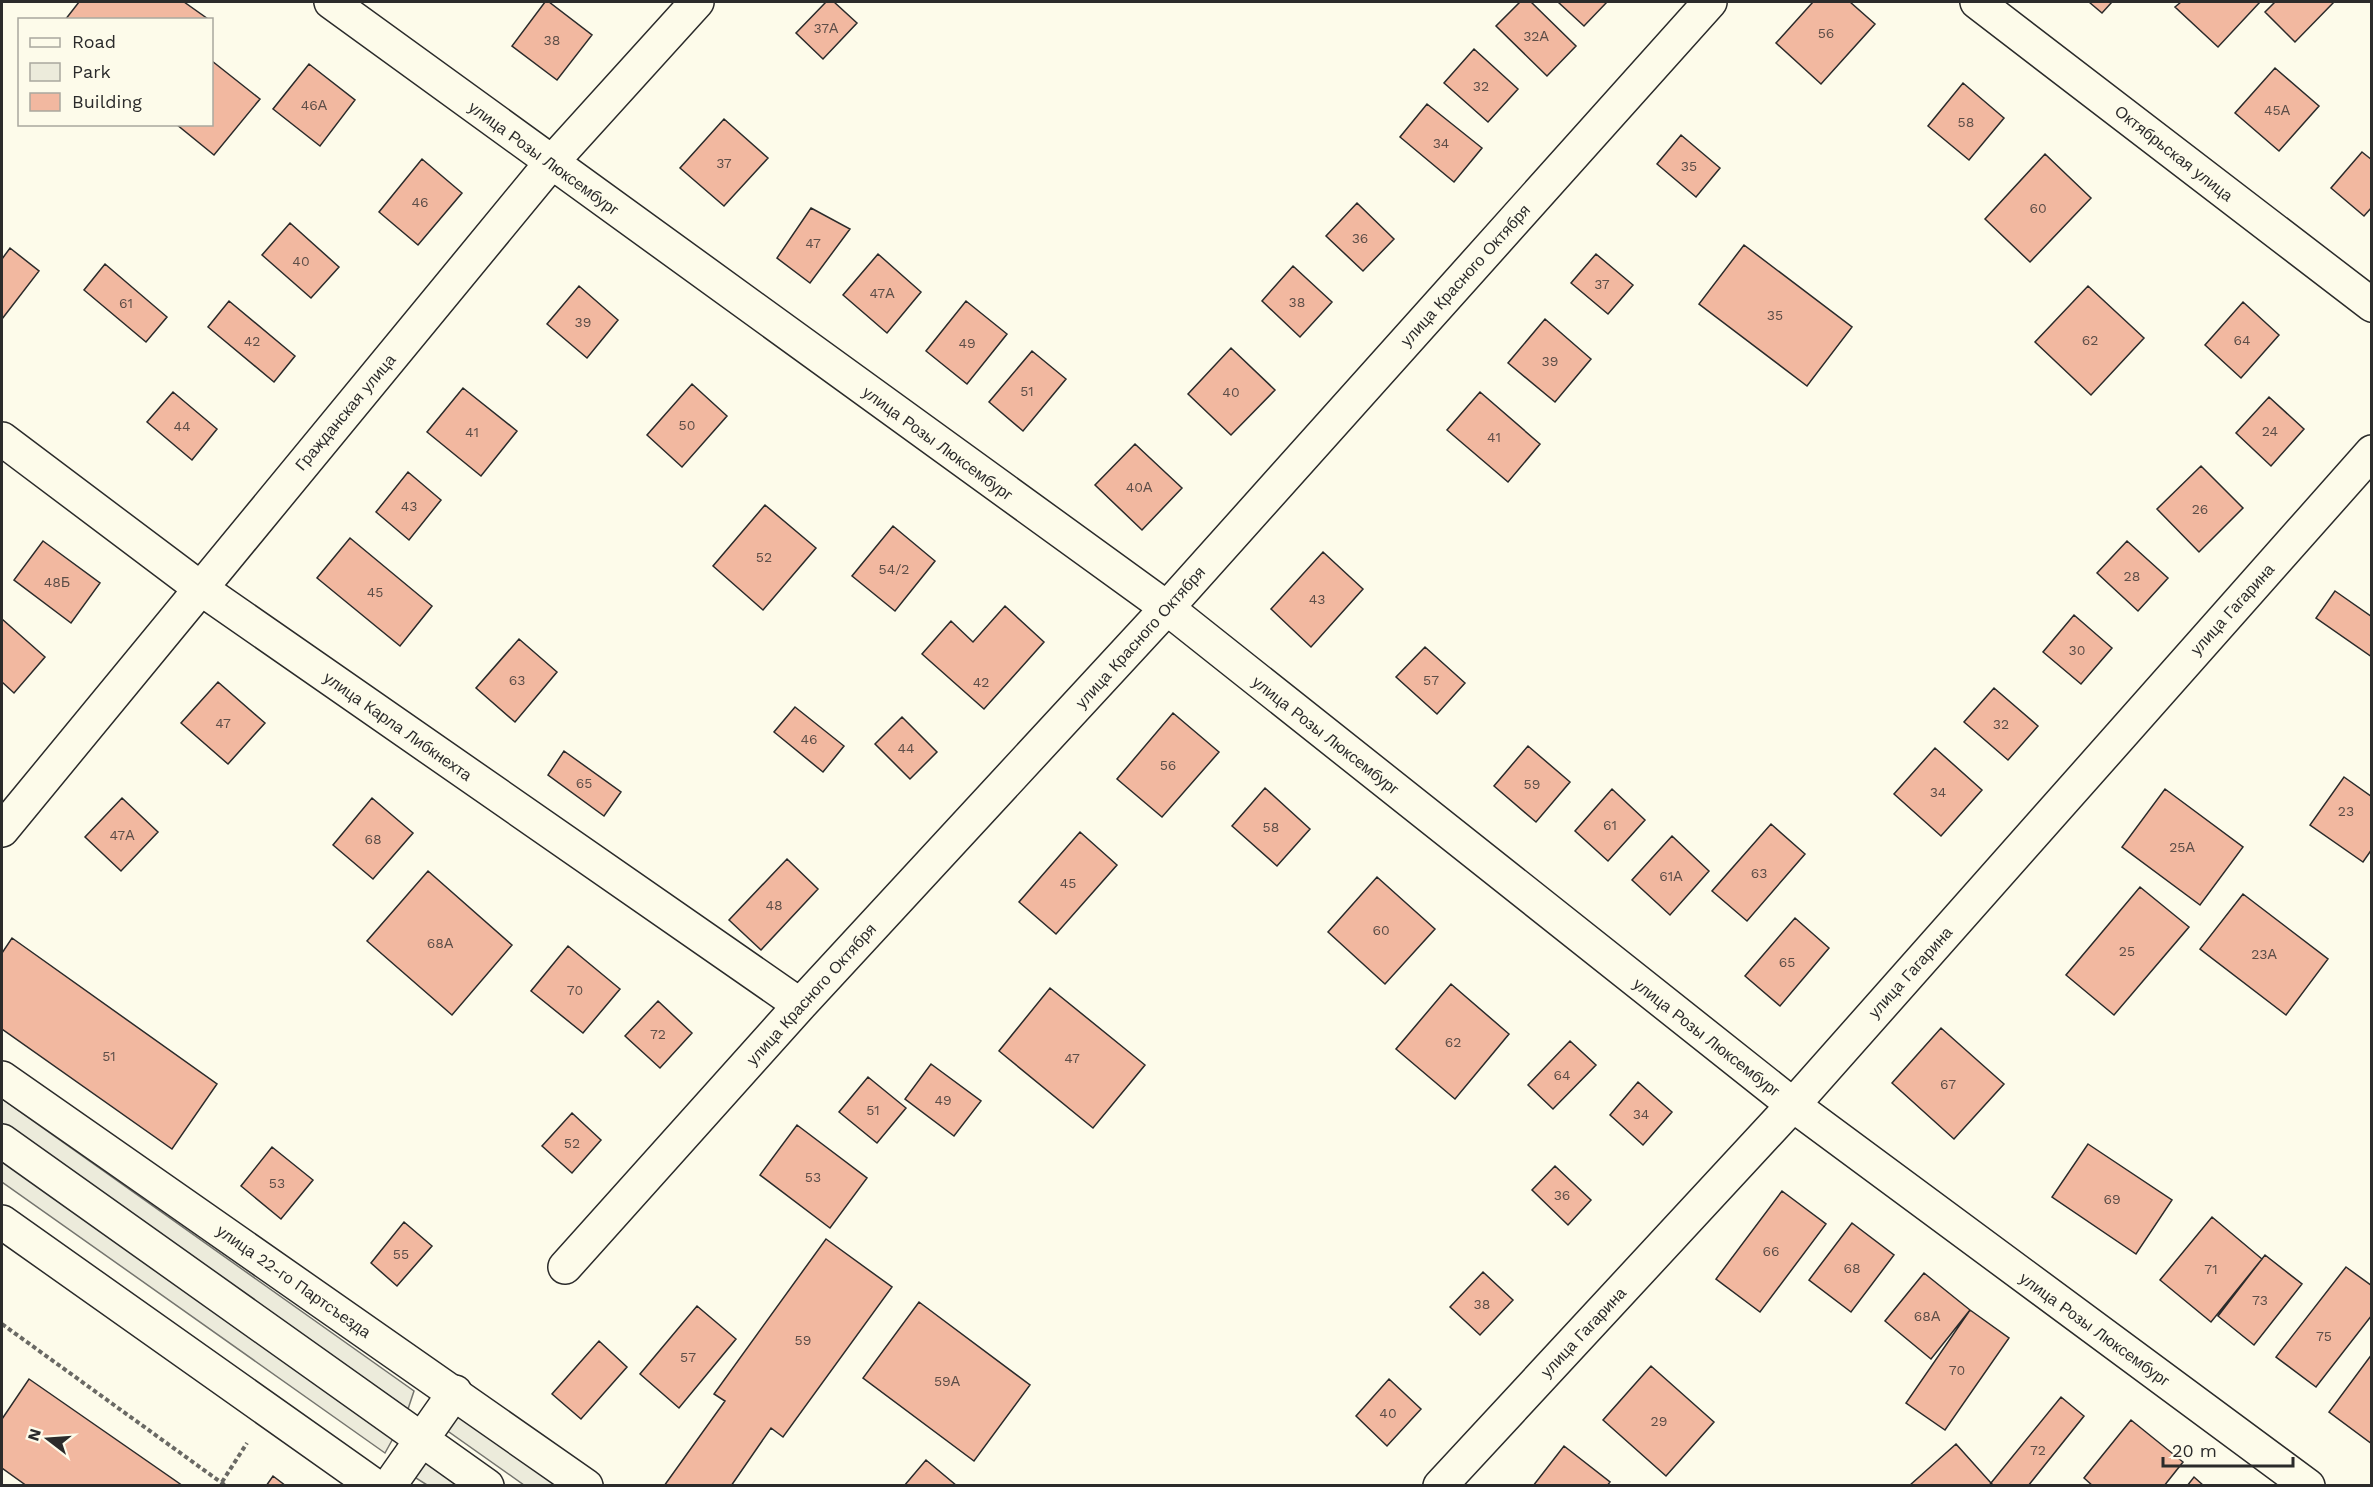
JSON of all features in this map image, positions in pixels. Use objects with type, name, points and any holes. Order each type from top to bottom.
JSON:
[{"type":"street","name":"улица Розы Люксембург","points":[[331,2],[1167,608],[1793,1105],[2308,1485]]},
{"type":"street","name":"Гражданская улица","points":[[2,830],[551,163],[697,2]]},
{"type":"street","name":"улица Красного Октября","points":[[565,1267],[800,1005],[1167,608],[1710,2]]},
{"type":"street","name":"Октябрьская улица","points":[[1977,2],[2372,305]]},
{"type":"street","name":"улица Карла Либкнехта","points":[[2,439],[200,588],[800,1005]]},
{"type":"street","name":"улица Гагарина","points":[[1440,1485],[1793,1105],[2372,452]]},
{"type":"street","name":"улица 22-го Партсъезда","points":[[2,1078],[586,1485]]},
{"type":"street","points":[[2,1141],[487,1485]]},
{"type":"street","points":[[2,1222],[375,1485]]},
{"type":"street","points":[[389,1485],[455,1392]]},
{"type":"path","points":[[2,1324],[226,1485]]},
{"type":"green space","points":[[2,1099],[414,1391],[408,1409],[2,1123]]},
{"type":"green space","points":[[2,1154],[396,1433],[385,1453],[2,1182]]},
{"type":"green space","points":[[450,1411],[557,1485],[524,1485],[442,1427]]},
{"type":"green space","points":[[421,1451],[471,1485],[427,1485],[408,1473]]},
{"type":"building","points":[[79,2],[184,2],[207,18],[67,18]]},
{"type":"building","points":[[545,2],[549,2],[592,35],[557,80],[512,46]]},
{"type":"building","points":[[826,2],[834,2],[857,23],[823,59],[796,33]]},
{"type":"building","points":[[1520,2],[1531,2],[1576,46],[1547,76],[1496,26]]},
{"type":"building","points":[[1558,2],[1607,2],[1584,26]]},
{"type":"building","points":[[1813,2],[1850,2],[1875,24],[1821,84],[1776,43]]},
{"type":"building","points":[[2089,2],[2112,2],[2102,13]]},
{"type":"building","points":[[2181,2],[2260,2],[2218,47],[2175,7]]},
{"type":"building","points":[[2275,2],[2334,2],[2295,42],[2265,12]]},
{"type":"building","points":[[1474,49],[1518,89],[1488,122],[1444,83]]},
{"type":"building","points":[[213,62],[260,99],[214,155],[178,126],[213,126]]},
{"type":"building","points":[[309,64],[355,100],[320,146],[273,109]]},
{"type":"building","points":[[2275,68],[2319,106],[2279,151],[2235,113]]},
{"type":"building","points":[[1963,83],[2004,118],[1969,160],[1928,126]]},
{"type":"building","points":[[1427,104],[1482,148],[1454,182],[1400,137]]},
{"type":"building","points":[[724,119],[768,158],[724,206],[680,168]]},
{"type":"building","points":[[1681,135],[1720,168],[1696,197],[1657,164]]},
{"type":"building","points":[[2362,152],[2372,160],[2372,207],[2364,216],[2331,188]]},
{"type":"building","points":[[2045,154],[2091,198],[2030,262],[1985,219]]},
{"type":"building","points":[[422,159],[462,193],[418,245],[379,212]]},
{"type":"building","points":[[1357,203],[1394,239],[1363,271],[1326,236]]},
{"type":"building","points":[[811,208],[850,229],[810,283],[777,258]]},
{"type":"building","points":[[290,223],[339,267],[311,298],[262,255]]},
{"type":"building","points":[[1744,245],[1852,327],[1807,386],[1699,304]]},
{"type":"building","points":[[10,248],[39,271],[2,319],[2,259]]},
{"type":"building","points":[[878,254],[921,292],[887,333],[843,295]]},
{"type":"building","points":[[1596,254],[1633,285],[1608,314],[1571,283]]},
{"type":"building","points":[[105,264],[167,317],[146,342],[84,290]]},
{"type":"building","points":[[1293,266],[1332,302],[1300,337],[1262,301]]},
{"type":"building","points":[[579,286],[618,320],[587,358],[547,324]]},
{"type":"building","points":[[2088,286],[2144,338],[2091,395],[2035,342]]},
{"type":"building","points":[[229,301],[295,356],[274,382],[208,327]]},
{"type":"building","points":[[966,301],[1007,334],[967,384],[926,351]]},
{"type":"building","points":[[2243,302],[2279,335],[2241,378],[2205,345]]},
{"type":"building","points":[[1545,319],[1591,359],[1555,402],[1508,363]]},
{"type":"building","points":[[1231,348],[1275,390],[1231,435],[1188,394]]},
{"type":"building","points":[[1032,351],[1066,379],[1023,431],[989,402]]},
{"type":"building","points":[[692,384],[727,416],[682,467],[647,435]]},
{"type":"building","points":[[463,388],[517,431],[481,476],[427,432]]},
{"type":"building","points":[[173,392],[217,429],[192,460],[147,422]]},
{"type":"building","points":[[1480,392],[1540,444],[1508,482],[1447,430]]},
{"type":"building","points":[[2269,397],[2304,429],[2271,466],[2236,433]]},
{"type":"building","points":[[1135,444],[1182,488],[1142,530],[1095,485]]},
{"type":"building","points":[[2201,466],[2243,508],[2199,552],[2157,509]]},
{"type":"building","points":[[408,472],[441,500],[409,540],[376,512]]},
{"type":"building","points":[[765,505],[816,548],[763,610],[713,566]]},
{"type":"building","points":[[893,526],[935,561],[895,611],[852,576]]},
{"type":"building","points":[[350,538],[432,606],[400,646],[317,578]]},
{"type":"building","points":[[43,541],[100,583],[71,623],[14,580]]},
{"type":"building","points":[[2127,541],[2168,578],[2138,611],[2097,573]]},
{"type":"building","points":[[1323,552],[1363,589],[1311,647],[1271,609]]},
{"type":"building","points":[[2335,591],[2372,617],[2372,657],[2316,618]]},
{"type":"building","points":[[1005,606],[1044,642],[984,709],[922,654],[951,621],[973,642]]},
{"type":"building","points":[[2074,615],[2112,648],[2081,684],[2043,652]]},
{"type":"building","points":[[2,619],[45,657],[14,693],[2,682]]},
{"type":"building","points":[[519,639],[557,672],[515,722],[476,688]]},
{"type":"building","points":[[1425,647],[1465,683],[1437,714],[1396,677]]},
{"type":"building","points":[[218,682],[265,723],[228,764],[181,723]]},
{"type":"building","points":[[1994,688],[2038,726],[2008,760],[1964,722]]},
{"type":"building","points":[[795,707],[844,746],[823,772],[774,732]]},
{"type":"building","points":[[1173,713],[1219,752],[1162,817],[1117,779]]},
{"type":"building","points":[[902,717],[937,752],[910,779],[875,744]]},
{"type":"building","points":[[1528,746],[1570,782],[1536,822],[1494,786]]},
{"type":"building","points":[[1935,748],[1982,790],[1941,836],[1894,794]]},
{"type":"building","points":[[564,751],[621,792],[604,816],[548,775]]},
{"type":"building","points":[[2344,777],[2372,797],[2372,849],[2363,862],[2310,825]]},
{"type":"building","points":[[1265,788],[1310,829],[1277,866],[1232,826]]},
{"type":"building","points":[[1612,789],[1645,820],[1608,861],[1575,831]]},
{"type":"building","points":[[2165,789],[2243,847],[2200,905],[2122,847]]},
{"type":"building","points":[[122,798],[158,832],[121,871],[85,837]]},
{"type":"building","points":[[372,798],[413,833],[373,879],[333,845]]},
{"type":"building","points":[[1771,824],[1805,854],[1747,921],[1712,891]]},
{"type":"building","points":[[1080,832],[1117,865],[1056,934],[1019,902]]},
{"type":"building","points":[[1672,836],[1709,871],[1670,915],[1632,880]]},
{"type":"building","points":[[787,859],[818,889],[761,950],[729,920]]},
{"type":"building","points":[[428,871],[512,945],[452,1015],[367,941]]},
{"type":"building","points":[[1377,877],[1435,929],[1385,984],[1328,932]]},
{"type":"building","points":[[2140,887],[2189,927],[2114,1015],[2066,975]]},
{"type":"building","points":[[2243,894],[2328,959],[2286,1015],[2200,949]]},
{"type":"building","points":[[1795,918],[1829,948],[1780,1006],[1745,976]]},
{"type":"building","points":[[12,938],[217,1084],[172,1149],[2,1029],[2,953]]},
{"type":"building","points":[[568,946],[620,989],[583,1033],[531,991]]},
{"type":"building","points":[[1451,984],[1509,1034],[1455,1099],[1396,1049]]},
{"type":"building","points":[[1050,988],[1145,1065],[1093,1128],[999,1051]]},
{"type":"building","points":[[658,1001],[692,1033],[660,1068],[625,1036]]},
{"type":"building","points":[[1941,1028],[2004,1084],[1954,1139],[1892,1083]]},
{"type":"building","points":[[1570,1041],[1596,1065],[1553,1109],[1528,1085]]},
{"type":"building","points":[[931,1064],[981,1101],[954,1136],[905,1099]]},
{"type":"building","points":[[868,1077],[906,1108],[877,1143],[839,1112]]},
{"type":"building","points":[[1638,1082],[1672,1112],[1643,1145],[1610,1115]]},
{"type":"building","points":[[572,1113],[601,1140],[572,1173],[542,1146]]},
{"type":"building","points":[[797,1125],[867,1178],[830,1228],[760,1175]]},
{"type":"building","points":[[2088,1144],[2172,1200],[2136,1254],[2052,1197]]},
{"type":"building","points":[[272,1147],[313,1180],[281,1219],[241,1186]]},
{"type":"building","points":[[1555,1166],[1591,1200],[1568,1225],[1532,1190]]},
{"type":"building","points":[[1782,1191],[1826,1224],[1760,1312],[1716,1279]]},
{"type":"building","points":[[2212,1217],[2262,1259],[2211,1322],[2160,1280]]},
{"type":"building","points":[[404,1222],[432,1246],[397,1286],[371,1263]]},
{"type":"building","points":[[1852,1223],[1894,1255],[1851,1312],[1809,1280]]},
{"type":"building","points":[[826,1239],[892,1287],[783,1437],[771,1428],[731,1486],[664,1486],[725,1401],[714,1394]]},
{"type":"building","points":[[2265,1255],[2302,1284],[2254,1345],[2218,1316]]},
{"type":"building","points":[[2346,1267],[2372,1286],[2372,1315],[2316,1387],[2276,1357]]},
{"type":"building","points":[[1483,1272],[1513,1300],[1480,1335],[1450,1307]]},
{"type":"building","points":[[1924,1273],[1970,1310],[1931,1359],[1885,1321]]},
{"type":"building","points":[[919,1302],[1030,1385],[974,1461],[863,1378]]},
{"type":"building","points":[[697,1306],[736,1339],[679,1408],[640,1374]]},
{"type":"building","points":[[1970,1310],[2009,1338],[1945,1430],[1906,1403]]},
{"type":"building","points":[[599,1341],[627,1367],[581,1419],[552,1394]]},
{"type":"building","points":[[2372,1354],[2372,1444],[2329,1412]]},
{"type":"building","points":[[1651,1366],[1714,1422],[1666,1476],[1603,1420]]},
{"type":"building","points":[[29,1379],[183,1486],[27,1486],[2,1468],[2,1419]]},
{"type":"building","points":[[1389,1379],[1421,1409],[1387,1446],[1356,1416]]},
{"type":"building","points":[[2061,1397],[2084,1416],[2028,1486],[1994,1486],[1991,1483]]},
{"type":"building","points":[[2131,1420],[2183,1462],[2164,1486],[2093,1486],[2084,1478]]},
{"type":"building","points":[[1956,1444],[1991,1483],[1989,1486],[1909,1486]]},
{"type":"building","points":[[1564,1446],[1610,1482],[1607,1486],[1533,1486]]},
{"type":"building","points":[[926,1460],[957,1486],[904,1486]]},
{"type":"building","points":[[273,1476],[286,1486],[266,1486]]},
{"type":"building","points":[[2194,1477],[2204,1486],[2187,1486]]}]
